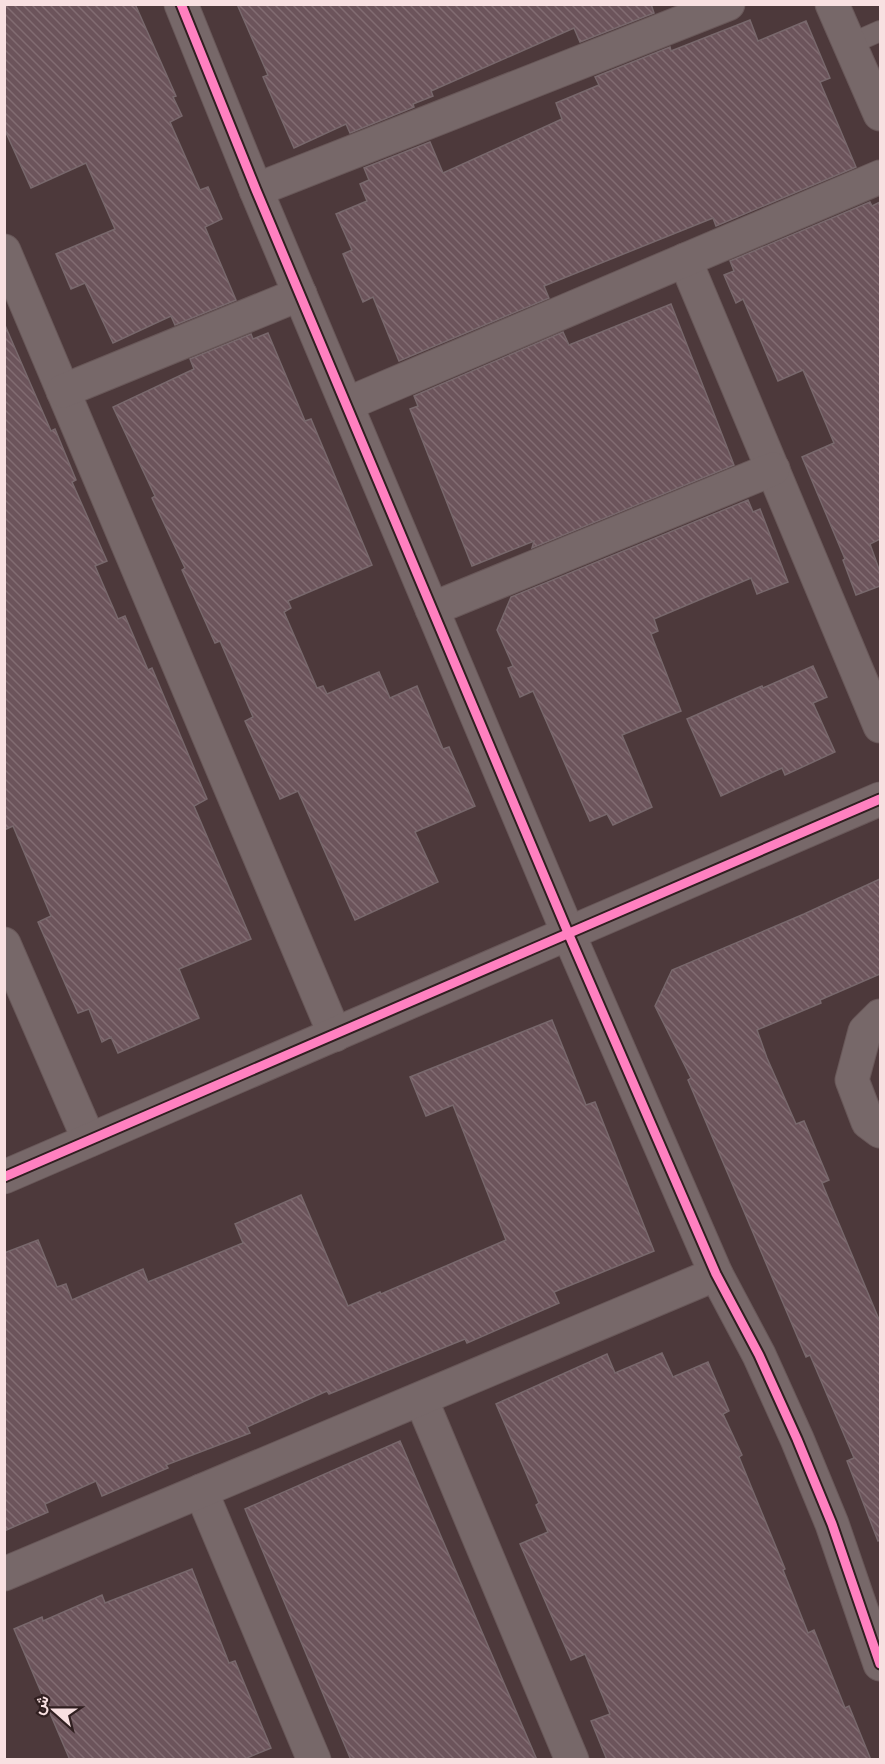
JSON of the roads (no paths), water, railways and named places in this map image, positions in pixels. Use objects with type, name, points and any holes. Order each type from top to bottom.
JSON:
[{"type":"street","points":[[181,4],[256,190],[568,935],[716,1274],[759,1355],[797,1438],[832,1524],[871,1607],[880,1664]]},
{"type":"street","points":[[256,190],[728,4]]},
{"type":"street","points":[[832,4],[880,114]]},
{"type":"street","points":[[347,404],[880,177]]},
{"type":"street","points":[[4,251],[335,1035]]},
{"type":"street","points":[[685,260],[880,726]]},
{"type":"street","points":[[63,390],[300,294]]},
{"type":"street","points":[[432,609],[773,469]]},
{"type":"street","points":[[4,1177],[880,799]]},
{"type":"street","points":[[4,944],[89,1140]]},
{"type":"street","points":[[880,1016],[865,1031],[852,1080],[868,1122],[880,1131]]},
{"type":"street","points":[[4,1574],[716,1274]]},
{"type":"street","points":[[421,1399],[572,1760]]},
{"type":"street","points":[[201,1491],[314,1760]]},
{"type":"lane","points":[[848,45],[880,31]]}]
